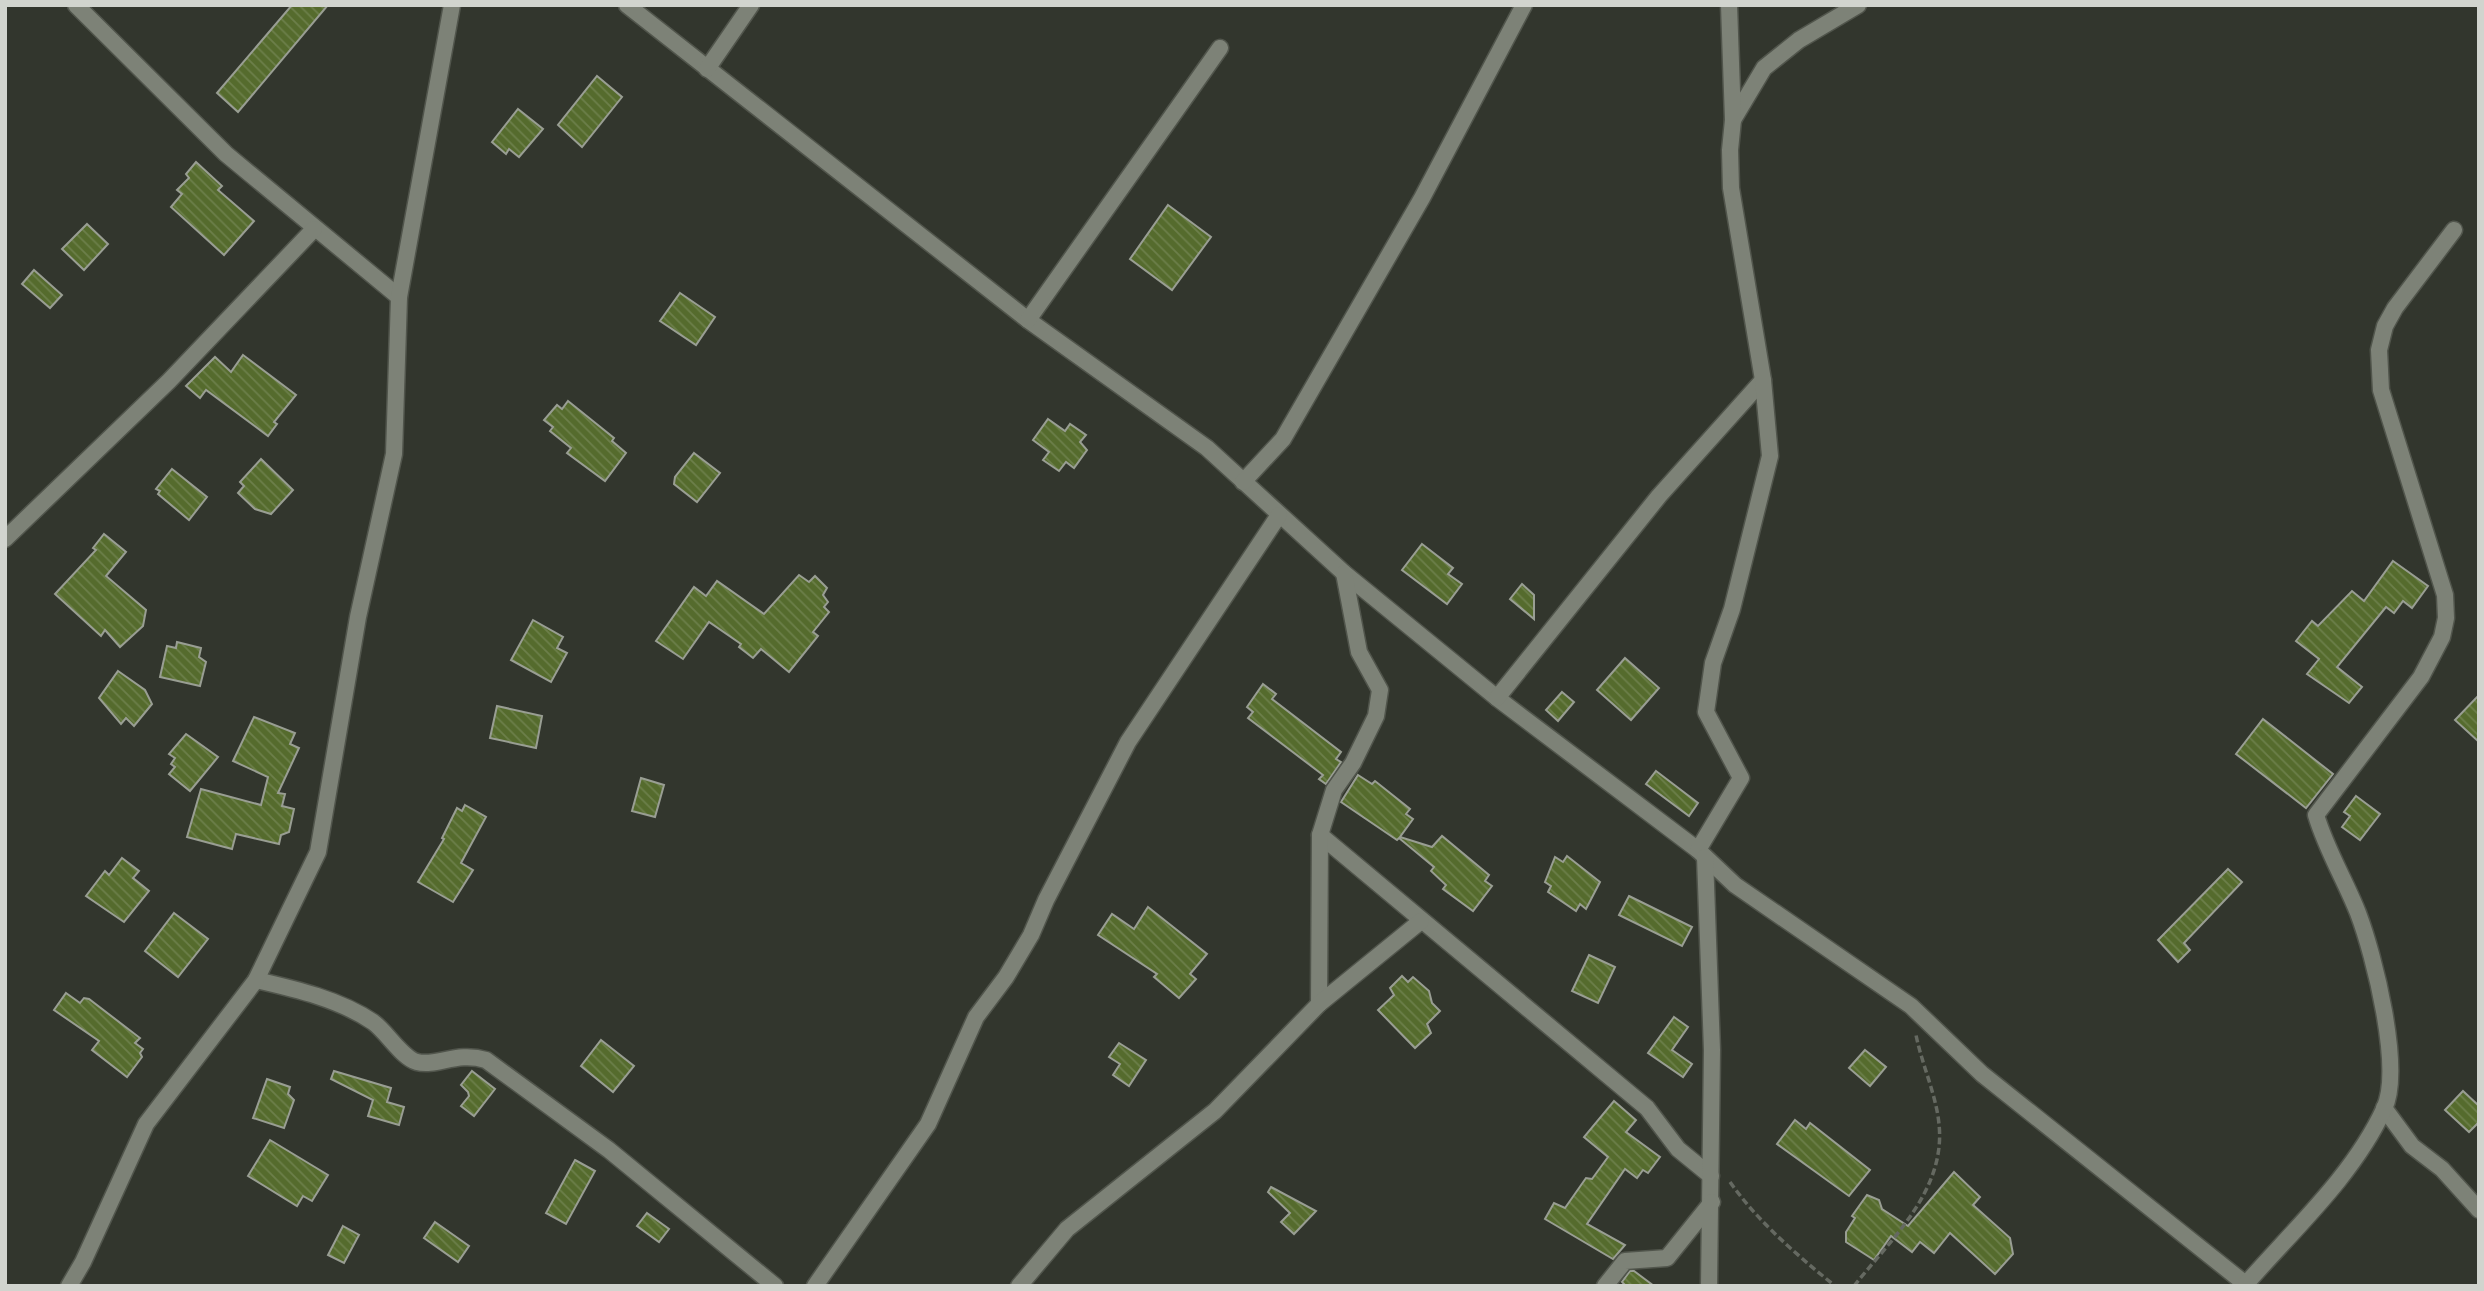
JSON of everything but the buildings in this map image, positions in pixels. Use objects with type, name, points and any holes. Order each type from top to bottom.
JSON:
[{"type":"street","points":[[76,5],[226,154],[399,297]]},
{"type":"street","points":[[69,1286],[83,1262],[146,1124],[256,980],[318,852],[358,617],[394,454],[399,297],[453,5]]},
{"type":"street","points":[[627,5],[1028,320],[1207,448],[1345,573],[1497,698],[1702,854],[1735,885],[1911,1006],[1982,1074],[2247,1285],[2346,1170],[2384,1108],[2392,1073],[2387,1034],[2358,914],[2316,815],[2421,677],[2442,637],[2446,618],[2445,595],[2381,390],[2379,350],[2385,326],[2395,308],[2454,230]]},
{"type":"street","points":[[707,69],[751,5]]},
{"type":"street","points":[[1243,482],[1283,439],[1422,198],[1524,5]]},
{"type":"street","points":[[1709,1286],[1712,1202],[1711,998],[1702,854],[1741,778],[1706,712],[1713,663],[1732,609],[1770,456],[1763,380],[1731,188],[1730,150],[1733,120],[1729,5]]},
{"type":"street","points":[[1733,120],[1764,68],[1799,40],[1858,5]]},
{"type":"street","points":[[1028,320],[1220,48]]},
{"type":"street","points":[[5,540],[169,381],[314,229]]},
{"type":"street","points":[[1497,698],[1659,496],[1763,380]]},
{"type":"street","points":[[815,1286],[928,1124],[976,1017],[1031,935],[1046,900],[1128,742],[1279,515]]},
{"type":"street","points":[[1318,1004],[1320,835],[1335,790],[1353,763],[1376,716],[1380,690],[1359,652],[1345,573]]},
{"type":"street","points":[[1320,835],[1654,1114],[1678,1149],[1712,1176]]},
{"type":"street","points":[[1018,1286],[1067,1229],[1215,1111],[1318,1004],[1421,921]]},
{"type":"street","points":[[256,980],[306,992],[369,1020],[415,1062],[425,1063],[468,1054],[486,1060],[609,1150],[775,1286]]},
{"type":"street","points":[[2384,1108],[2412,1146],[2442,1169],[2479,1210]]},
{"type":"street","points":[[1605,1286],[1625,1261],[1667,1258],[1712,1202]]},
{"type":"path","points":[[1854,1286],[1930,1188],[1940,1158],[1939,1123],[1919,1052],[1911,1006]]},
{"type":"path","points":[[1711,1156],[1746,1205],[1776,1237],[1835,1286]]}]
